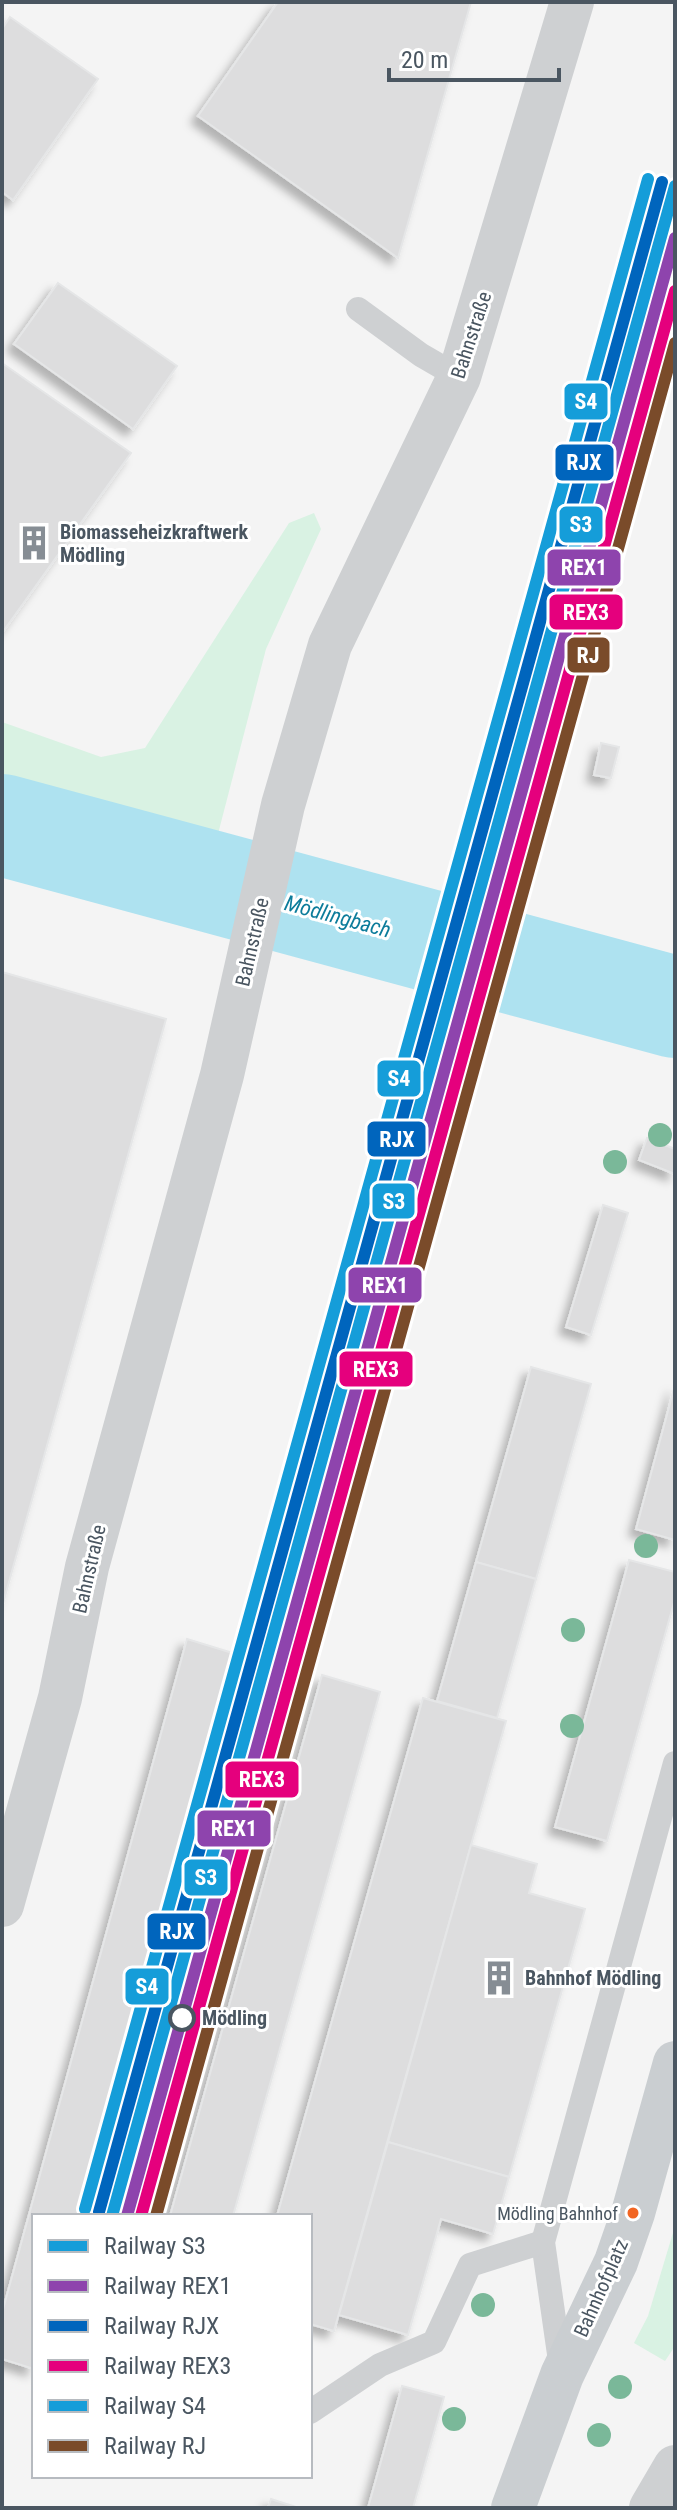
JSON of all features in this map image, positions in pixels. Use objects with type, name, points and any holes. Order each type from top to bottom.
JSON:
[{"type":"main road","name":"Bahnhofplatz","points":[[513,2508],[562,2375],[616,2262],[675,2063]]},
{"type":"street","name":"Bahnstraße","points":[[2,1905],[60,1698],[87,1567],[230,1040],[283,805],[330,645],[459,377],[572,2]]},
{"type":"street","points":[[651,2508],[675,2467]]},
{"type":"lane","points":[[358,309],[421,355],[459,377]]},
{"type":"lane","points":[[562,2375],[543,2242],[675,1763]]},
{"type":"lane","points":[[312,2411],[380,2365],[434,2342],[470,2265],[543,2242]]},
{"type":"green space","points":[[314,513],[321,529],[266,649],[205,884],[2,848],[2,722],[101,757],[145,748],[289,523]]},
{"type":"green space","points":[[675,2226],[675,2346],[665,2361],[634,2343],[648,2316]]},
{"type":"building","points":[[278,2],[471,2],[398,258],[198,116]]},
{"type":"building","points":[[10,17],[98,79],[13,200],[2,192],[2,29]]},
{"type":"building","points":[[58,283],[177,366],[133,429],[14,344]]},
{"type":"building","name":"Biomasseheizkraftwerk Mödling","points":[[2,363],[131,453],[2,633]]},
{"type":"building","points":[[601,743],[619,747],[611,778],[594,775]]},
{"type":"building","points":[[2,972],[166,1019],[2,1607]]},
{"type":"building","points":[[647,1138],[675,1149],[675,1174],[639,1160]]},
{"type":"building","points":[[603,1205],[628,1213],[591,1335],[566,1327]]},
{"type":"building","points":[[531,1367],[591,1384],[536,1579],[476,1562]]},
{"type":"building","points":[[675,1385],[675,1540],[636,1529]]},
{"type":"building","points":[[629,1560],[675,1572],[675,1599],[607,1841],[555,1827]]},
{"type":"building","points":[[476,1562],[536,1579],[497,1718],[437,1701]]},
{"type":"building","points":[[187,1639],[252,1659],[98,2214],[32,2214],[32,2368],[2,2359],[2,2313]]},
{"type":"building","points":[[322,1675],[380,1692],[234,2214],[171,2214]]},
{"type":"building","points":[[423,1698],[506,1721],[334,2331],[312,2325],[312,2214],[278,2214]]},
{"type":"building","name":"Bahnhof Mödling","points":[[471,1845],[537,1864],[529,1893],[585,1909],[509,2177],[388,2142]]},
{"type":"building","points":[[388,2142],[509,2177],[493,2234],[441,2219],[408,2335],[339,2315]]},
{"type":"building","points":[[402,2386],[444,2397],[413,2508],[368,2508]]},
{"type":"building","points":[[271,2499],[299,2508],[268,2508]]},
{"type":"waterway","name":"Mödlingbach","points":[[2,825],[675,1007]]},
{"type":"rail line","name":"S4","points":[[85,2209],[648,179]]},
{"type":"rail line","name":"RJX","points":[[99,2212],[662,182]]},
{"type":"rail line","name":"S3","points":[[113,2214],[675,186]]},
{"type":"rail line","name":"REX1","points":[[128,2214],[675,238]]},
{"type":"rail line","name":"REX3","points":[[142,2214],[675,291]]},
{"type":"rail line","name":"RJ","points":[[157,2214],[675,343]]},
{"type":"place","name":"Biomasseheizkraftwerk Mödling","points":[[34,543]]},
{"type":"place","name":"Bahnhof Mödling","points":[[499,1978]]},
{"type":"place","name":"Mödling","points":[[182,2018]]},
{"type":"place","name":"Mödling Bahnhof","points":[[633,2213]]}]
